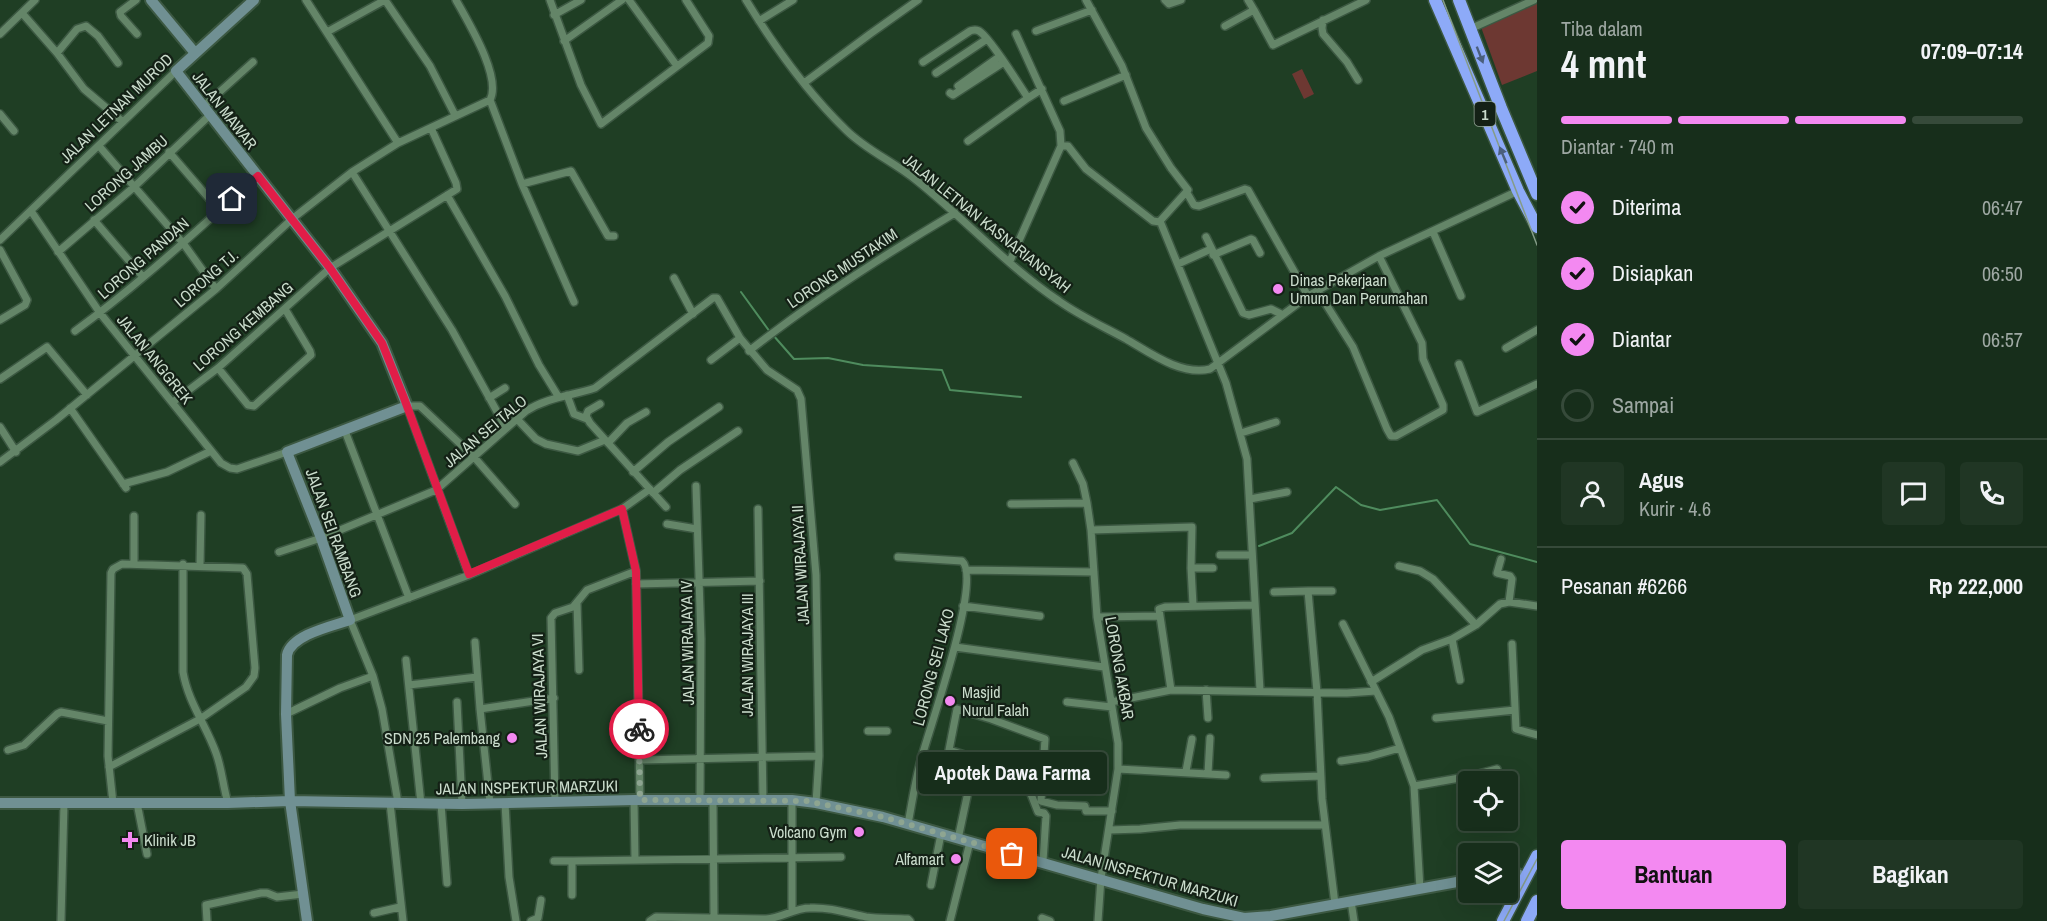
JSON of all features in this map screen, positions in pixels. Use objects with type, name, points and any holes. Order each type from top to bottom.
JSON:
[{"type":"highway","name":"1","points":[[1435,0],[1518,191],[1537,227]]},
{"type":"highway","name":"1","points":[[1459,0],[1537,194]]},
{"type":"highway","points":[[1503,921],[1537,856]]},
{"type":"highway","points":[[1527,921],[1537,901]]},
{"type":"street","points":[[136,0],[120,12],[137,34]]},
{"type":"street","points":[[152,0],[195,54]]},
{"type":"street","name":"JALAN LETNAN MUROD","points":[[0,240],[176,71],[254,0]]},
{"type":"street","points":[[306,0],[398,143]]},
{"type":"street","points":[[327,32],[385,0],[430,66],[455,115]]},
{"type":"street","points":[[456,0],[490,70],[493,94],[490,100],[522,184],[574,302]]},
{"type":"street","points":[[550,0],[581,85],[601,124],[708,43],[709,36],[686,0]]},
{"type":"street","points":[[554,15],[581,0]]},
{"type":"street","points":[[564,41],[622,0]]},
{"type":"street","points":[[628,0],[677,66]]},
{"type":"street","name":"JALAN LETNAN KASNARIANSYAH","points":[[746,0],[803,82],[846,130],[915,179],[1059,301],[1155,357],[1184,368],[1210,369],[1281,314],[1317,290],[1379,256],[1518,191]]},
{"type":"street","points":[[759,21],[793,0]]},
{"type":"street","points":[[803,82],[918,0]]},
{"type":"street","points":[[1086,0],[1126,75],[1146,128],[1170,168],[1188,189],[1187,193],[1194,205],[1199,206],[1245,189],[1248,190],[1308,296]]},
{"type":"street","points":[[1165,0],[1172,4],[1181,0]]},
{"type":"street","points":[[1248,0],[1273,45],[1366,0]]},
{"type":"street","points":[[1470,29],[1534,0]]},
{"type":"street","points":[[0,34],[31,1]]},
{"type":"street","points":[[1036,32],[1092,10]]},
{"type":"street","points":[[1225,26],[1254,10]]},
{"type":"street","points":[[22,13],[57,53],[84,89],[123,122]]},
{"type":"street","points":[[1323,20],[1323,34],[1347,62],[1358,80]]},
{"type":"street","points":[[57,53],[78,29],[86,26],[98,36],[118,63]]},
{"type":"street","points":[[923,62],[972,30],[979,31],[1002,59],[1028,98]]},
{"type":"street","points":[[1010,261],[1061,146],[1060,131],[1016,34]]},
{"type":"street","points":[[936,73],[987,39]]},
{"type":"street","points":[[1002,59],[951,95],[950,92],[1002,59]]},
{"type":"street","name":"LORONG JAMBU","points":[[58,252],[134,187],[253,62]]},
{"type":"street","name":"JALAN MAWAR","points":[[176,71],[330,268],[382,343],[407,406]]},
{"type":"street","points":[[1064,101],[1126,75]]},
{"type":"street","points":[[968,141],[1042,89]]},
{"type":"street","name":"LORONG TJ.","points":[[0,462],[16,452],[87,395],[216,288],[292,219],[352,172],[398,143],[490,100]]},
{"type":"street","points":[[0,114],[14,131]]},
{"type":"street","points":[[431,128],[457,185],[457,189],[447,195],[505,296],[539,366],[558,396]]},
{"type":"street","points":[[99,146],[183,243],[216,288]]},
{"type":"street","points":[[1061,146],[1068,146],[1089,172],[1153,221],[1160,222]]},
{"type":"street","points":[[169,152],[219,210]]},
{"type":"street","points":[[522,184],[568,171],[573,172],[611,236]]},
{"type":"street","points":[[352,172],[391,230],[452,330],[506,428]]},
{"type":"street","name":"LORONG PANDAN","points":[[75,331],[143,277],[258,176]]},
{"type":"street","points":[[1187,193],[1160,218],[1160,222],[1229,390],[1248,465],[1260,690]]},
{"type":"street","name":"LORONG KEMBANG","points":[[172,402],[218,368],[330,268],[447,195]]},
{"type":"street","name":"JALAN ANGGREK","points":[[31,211],[100,313],[226,466],[237,469],[287,452]]},
{"type":"street","name":"LORONG MUSTAKIM","points":[[749,351],[776,329],[877,260],[955,213]]},
{"type":"street","points":[[94,220],[143,277]]},
{"type":"street","points":[[1433,232],[1461,296]]},
{"type":"street","points":[[1206,237],[1243,313],[1249,315],[1271,309],[1281,314]]},
{"type":"street","points":[[1178,264],[1251,239],[1260,253]]},
{"type":"street","points":[[0,250],[27,300],[25,305],[0,320]]},
{"type":"street","points":[[1317,290],[1353,347],[1391,436],[1407,430],[1443,410],[1443,405],[1423,359],[1422,343],[1379,256]]},
{"type":"street","points":[[674,278],[693,314]]},
{"type":"street","name":"JALAN SEI TALO","points":[[279,552],[321,538],[436,490],[539,402],[558,396],[581,393],[600,385],[712,298],[718,299],[749,351]]},
{"type":"street","points":[[218,368],[248,405],[254,406],[311,355],[285,309]]},
{"type":"street","points":[[1506,348],[1537,330]]},
{"type":"street","points":[[711,360],[740,338]]},
{"type":"street","points":[[0,379],[47,347],[87,395]]},
{"type":"street","name":"JALAN WIRAJAYA II","points":[[749,351],[767,370],[797,390],[801,399],[816,575],[819,756],[816,803]]},
{"type":"street","points":[[1459,364],[1476,412],[1537,384]]},
{"type":"street","points":[[489,398],[505,388]]},
{"type":"street","points":[[567,395],[574,414],[587,418],[666,507]]},
{"type":"street","points":[[587,418],[588,411],[600,404]]},
{"type":"street","points":[[407,406],[436,490],[469,574]]},
{"type":"street","points":[[287,452],[407,406],[420,406],[474,457],[515,504]]},
{"type":"street","points":[[633,472],[668,442],[719,407]]},
{"type":"street","points":[[70,408],[124,486],[167,472],[212,451]]},
{"type":"street","points":[[517,419],[536,439],[546,444],[578,452],[606,442],[627,423],[646,412]]},
{"type":"street","points":[[1241,433],[1276,422]]},
{"type":"street","points":[[0,427],[16,452]]},
{"type":"street","points":[[345,431],[409,598]]},
{"type":"street","points":[[403,921],[400,907],[394,803],[382,710],[373,675],[350,620],[469,574],[622,509],[652,491],[738,431]]},
{"type":"street","name":"JALAN SEI RAMBANG","points":[[287,452],[350,620],[300,639],[289,647],[286,714],[290,801],[307,921]]},
{"type":"street","name":"LORONG AKBAR","points":[[1074,463],[1083,484],[1087,503],[1097,617],[1118,743],[1118,769],[1101,878],[1098,921]]},
{"type":"street","name":"JALAN WIRAJAYA IV","points":[[696,486],[700,584],[700,801]]},
{"type":"street","points":[[1250,499],[1287,492]]},
{"type":"street","points":[[1011,504],[1087,503]]},
{"type":"street","points":[[622,509],[636,571],[639,760],[635,860]]},
{"type":"street","name":"JALAN WIRAJAYA III","points":[[758,509],[763,800]]},
{"type":"street","points":[[200,565],[201,515]]},
{"type":"street","points":[[134,516],[134,564]]},
{"type":"street","points":[[667,524],[697,529]]},
{"type":"street","points":[[1091,530],[1192,527],[1193,605]]},
{"type":"street","points":[[1220,555],[1252,555]]},
{"type":"street","points":[[898,557],[962,561],[966,570],[1094,572]]},
{"type":"street","points":[[1502,559],[1497,573],[1510,576],[1512,579],[1509,602]]},
{"type":"street","points":[[109,767],[200,719],[246,687],[254,676],[246,570],[239,566],[134,564],[117,566],[111,573],[108,721],[109,767],[113,802]]},
{"type":"street","points":[[183,564],[183,672],[189,696],[216,754],[228,803]]},
{"type":"street","points":[[1399,566],[1420,571],[1433,579],[1476,625]]},
{"type":"street","points":[[1191,568],[1213,568]]},
{"type":"street","name":"LORONG SEI LAKO","points":[[908,824],[921,760],[955,647],[963,606],[966,570]]},
{"type":"street","name":"JALAN WIRAJAYA VI","points":[[555,801],[551,618],[555,613],[570,609],[587,590],[636,571]]},
{"type":"street","points":[[636,584],[760,581]]},
{"type":"street","points":[[1308,591],[1325,825],[1335,904]]},
{"type":"street","points":[[1274,592],[1332,591]]},
{"type":"street","points":[[1371,682],[1422,650],[1452,639],[1476,625],[1500,604],[1509,602],[1537,606]]},
{"type":"street","points":[[577,603],[579,670]]},
{"type":"street","points":[[1171,690],[1159,609],[1193,605],[1255,605]]},
{"type":"street","points":[[963,606],[1040,616]]},
{"type":"street","points":[[1097,617],[1160,616]]},
{"type":"street","points":[[1343,624],[1376,691],[1414,786],[1420,889]]},
{"type":"street","points":[[1452,639],[1460,680]]},
{"type":"street","points":[[475,642],[490,803]]},
{"type":"street","points":[[1512,645],[1516,730],[1537,735]]},
{"type":"street","points":[[955,647],[1104,667]]},
{"type":"street","points":[[406,660],[421,804]]},
{"type":"street","points":[[286,714],[373,675]]},
{"type":"street","points":[[409,685],[477,677]]},
{"type":"street","points":[[1067,702],[1111,705],[1171,690],[1376,691]]},
{"type":"street","points":[[1206,690],[1209,718]]},
{"type":"street","points":[[480,709],[554,698]]},
{"type":"street","points":[[457,702],[462,804]]},
{"type":"street","points":[[993,764],[949,750],[957,709],[1046,739],[1041,801],[1057,805],[1084,806],[1086,811],[1112,811]]},
{"type":"street","points":[[1436,718],[1515,710]]},
{"type":"street","points":[[8,750],[24,745],[62,712],[108,721]]},
{"type":"street","points":[[868,731],[887,731]]},
{"type":"street","points":[[1208,773],[1210,738]]},
{"type":"street","points":[[1186,771],[1192,739]]},
{"type":"street","points":[[1341,761],[1368,757],[1400,748]]},
{"type":"street","points":[[639,760],[819,756]]},
{"type":"street","points":[[958,838],[975,759]]},
{"type":"street","points":[[1118,769],[1226,775]]},
{"type":"street","points":[[1492,771],[1497,769]]},
{"type":"street","points":[[1264,778],[1321,776]]},
{"type":"street","points":[[1414,786],[1458,781]]},
{"type":"street","points":[[1027,784],[1038,812],[1046,816],[1042,861]]},
{"type":"street","name":"JALAN INSPEKTUR MARZUKI","points":[[0,803],[290,801],[462,804],[637,800],[792,800],[816,803],[908,824],[1226,915],[1244,918],[1271,919],[1335,904],[1458,882]]},
{"type":"street","points":[[792,800],[792,910]]},
{"type":"street","points":[[713,801],[714,917]]},
{"type":"street","points":[[61,921],[64,803]]},
{"type":"street","points":[[137,803],[147,854]]},
{"type":"street","points":[[505,803],[509,877],[516,921]]},
{"type":"street","points":[[441,804],[447,883]]},
{"type":"street","points":[[1109,830],[1140,830],[1180,825],[1325,825]]},
{"type":"street","points":[[932,885],[941,834]]},
{"type":"street","points":[[950,921],[970,842]]},
{"type":"street","points":[[554,861],[712,861],[841,857]]},
{"type":"street","points":[[572,895],[573,861]]},
{"type":"street","points":[[1518,874],[1525,878]]},
{"type":"street","points":[[207,921],[206,905],[264,893],[277,897],[303,894]]},
{"type":"street","points":[[531,921],[538,918],[541,900]]},
{"type":"street","points":[[1351,901],[1354,921]]},
{"type":"street","points":[[374,913],[400,907]]},
{"type":"street","points":[[650,921],[656,917],[781,919],[792,910],[813,908],[910,921]]},
{"type":"street","points":[[1042,918],[1050,921]]},
{"type":"shaded area","points":[[1537,2],[1537,71],[1502,85],[1481,27]]},
{"type":"shaded area","points":[[1302,69],[1314,94],[1304,99],[1292,74]]},
{"type":"waterway","points":[[741,292],[770,332]]},
{"type":"waterway","points":[[773,335],[794,359],[828,358],[863,365],[942,370],[950,390],[1021,397]]},
{"type":"waterway","points":[[1259,546],[1292,533],[1336,487],[1361,505],[1380,510],[1437,500],[1470,544],[1537,562]]},
{"type":"tram line","points":[[1443,0],[1537,245]]},
{"type":"tram line","points":[[1504,921],[1537,859]]},
{"type":"way so far","points":[[639,729],[640,800],[807,801],[883,817],[1012,854]]},
{"type":"place","name":"Dinas Pekerjaan Umum Dan Perumahan","points":[[1278,289]]},
{"type":"place","name":"Masjid Nurul Falah","points":[[950,701]]},
{"type":"place","name":"SDN 25 Palembang","points":[[512,738]]},
{"type":"place","name":"Volcano Gym","points":[[859,832]]},
{"type":"place","name":"Klinik JB","points":[[130,840]]},
{"type":"place","name":"Apotek Dawa Farma","points":[[1012,854]]},
{"type":"place","name":"Alfamart","points":[[956,859]]},
{"type":"route","points":[[232,199],[258,176],[330,268],[382,343],[469,574],[622,509],[636,571],[639,729]]}]
